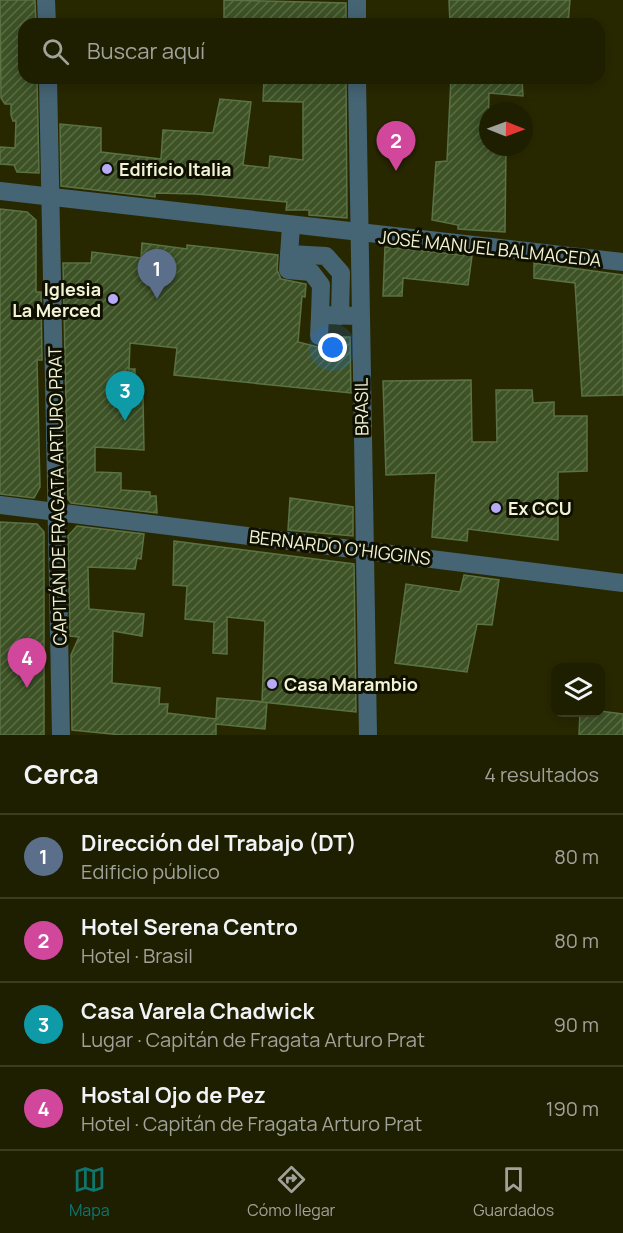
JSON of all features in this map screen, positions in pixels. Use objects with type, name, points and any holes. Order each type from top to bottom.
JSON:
[{"type":"street","points":[[46,0],[47,18]]},
{"type":"street","points":[[357,0],[357,18]]},
{"type":"street","name":"CAPITÁN DE FRAGATA ARTURO PRAT","points":[[48,84],[62,735]]},
{"type":"street","name":"BRASIL","points":[[357,84],[349,233],[358,261],[368,735]]},
{"type":"street","points":[[0,191],[51,197]]},
{"type":"street","name":"JOSÉ MANUEL BALMACEDA","points":[[51,197],[349,233],[623,262]]},
{"type":"street","points":[[291,226],[288,270],[310,272],[321,285],[319,336]]},
{"type":"street","points":[[340,316],[336,267],[349,233]]},
{"type":"street","points":[[289,254],[326,256],[336,267]]},
{"type":"street","points":[[336,267],[358,261]]},
{"type":"street","points":[[320,315],[360,316]]},
{"type":"street","name":"BERNARDO O'HIGGINS","points":[[0,505],[623,583]]},
{"type":"building","points":[[0,0],[35,0],[36,18],[18,18],[18,84],[37,84],[39,173],[17,172],[14,165],[0,164],[0,147],[15,148],[16,121],[13,121],[11,115],[11,104],[5,104],[1,98]]},
{"type":"building","points":[[224,0],[346,3],[346,18],[224,18]]},
{"type":"building","points":[[449,0],[570,0],[568,18],[450,18]]},
{"type":"building","points":[[264,84],[346,84],[347,218],[309,215],[309,210],[286,210],[287,202],[196,194],[155,193],[155,197],[61,186],[60,124],[101,128],[101,152],[161,159],[163,130],[213,133],[220,99],[251,102],[243,165],[269,168],[270,156],[303,160],[303,102],[263,101]]},
{"type":"building","points":[[451,84],[522,84],[523,96],[489,93],[489,102],[479,102],[479,156],[506,156],[505,232],[458,229],[458,225],[432,220],[436,162],[447,161]]},
{"type":"building","points":[[0,209],[27,212],[36,220],[36,292],[41,292],[42,360],[37,360],[40,487],[34,498],[0,494]]},
{"type":"building","points":[[142,243],[187,249],[187,245],[278,255],[277,270],[281,279],[306,284],[305,297],[302,296],[298,342],[318,347],[339,346],[339,337],[350,337],[351,393],[174,375],[177,348],[130,343],[129,369],[135,369],[134,398],[143,398],[144,450],[95,447],[95,472],[121,473],[121,490],[150,492],[150,496],[156,496],[157,513],[71,503],[68,499],[63,263],[91,263],[92,252],[141,258]]},
{"type":"building","points":[[385,247],[472,256],[468,285],[403,278],[402,296],[383,296]]},
{"type":"building","points":[[534,263],[623,275],[623,395],[582,396],[575,283],[534,278]]},
{"type":"building","points":[[471,380],[472,442],[497,442],[496,390],[532,390],[533,403],[554,402],[554,416],[587,416],[587,471],[558,472],[558,540],[468,529],[467,541],[432,537],[436,473],[386,475],[383,381]]},
{"type":"building","points":[[290,498],[353,507],[353,536],[288,530]]},
{"type":"building","points":[[0,522],[37,524],[44,532],[44,735],[0,735]]},
{"type":"building","points":[[77,526],[144,534],[141,559],[137,558],[135,569],[88,567],[89,609],[144,614],[142,636],[113,631],[112,683],[160,688],[159,704],[168,704],[167,713],[216,719],[217,698],[267,702],[265,729],[216,724],[216,735],[122,735],[72,730],[71,655],[79,637],[70,636],[68,536]]},
{"type":"building","points":[[174,541],[354,564],[356,712],[262,702],[265,621],[227,617],[227,654],[213,653],[214,622],[185,619],[187,586],[173,585]]},
{"type":"building","points":[[464,575],[499,580],[492,625],[477,624],[467,672],[395,663],[406,584],[460,592]]},
{"type":"building","points":[[605,712],[623,714],[623,735],[579,735],[580,717],[605,717]]},
{"type":"place","name":"Edificio Italia","points":[[107,169]]},
{"type":"place","name":"Hotel Serena Centro","points":[[396,171]]},
{"type":"place","name":"Iglesia La Merced","points":[[113,299]]},
{"type":"place","name":"Dirección del Trabajo (DT)","points":[[157,299]]},
{"type":"place","name":"Casa Varela Chadwick","points":[[125,421]]},
{"type":"place","name":"Ex CCU","points":[[496,508]]},
{"type":"place","name":"Casa Marambio","points":[[272,684]]},
{"type":"place","name":"Hostal Ojo de Pez","points":[[27,688]]}]
